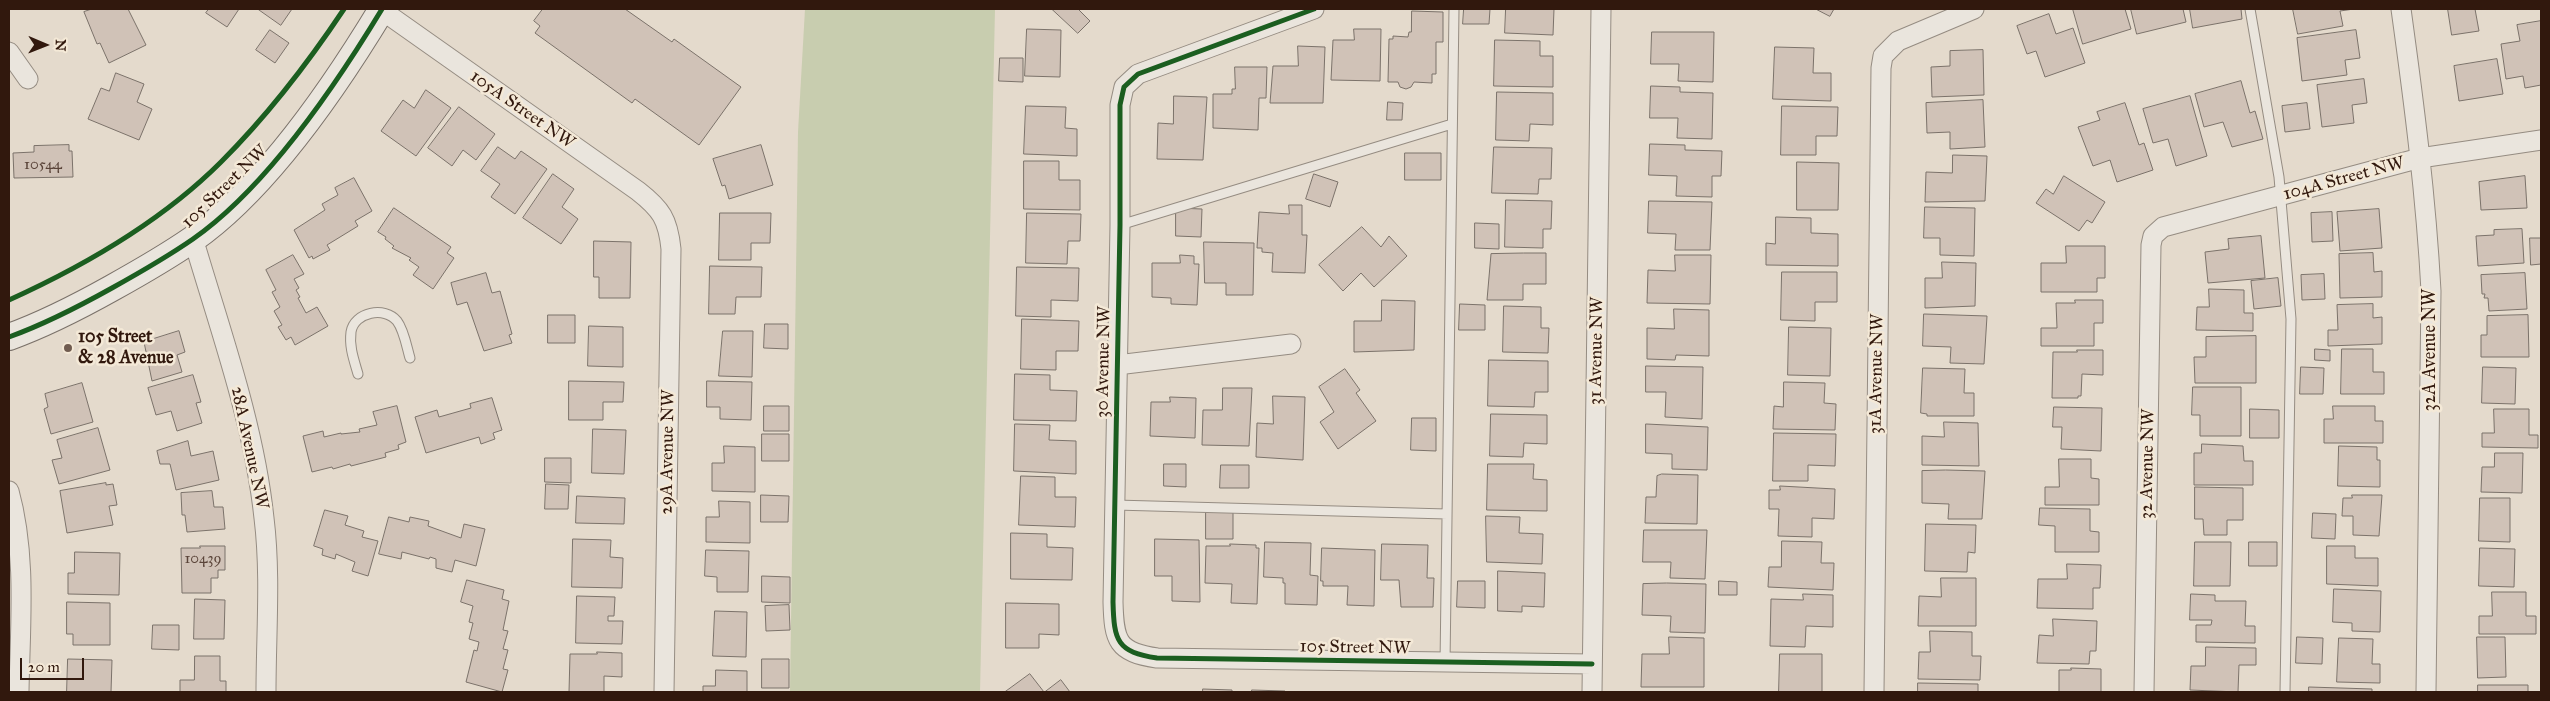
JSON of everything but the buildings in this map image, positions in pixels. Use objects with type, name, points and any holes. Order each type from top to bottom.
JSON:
[{"type":"street","name":"105 Street NW","points":[[9,337],[80,306],[194,238],[252,184],[292,140],[324,97],[381,9]]},
{"type":"street","name":"105A Street NW","points":[[381,9],[638,191],[662,214]]},
{"type":"street","name":"30 Avenue NW","points":[[1120,645],[1115,633],[1112,602],[1120,225],[1120,105],[1124,86],[1128,81],[1152,68],[1314,9]]},
{"type":"street","name":"31 Avenue NW","points":[[1592,692],[1601,9]]},
{"type":"street","name":"31A Avenue NW","points":[[1874,692],[1881,68],[1883,56],[1898,41],[1974,9]]},
{"type":"street","name":"32A Avenue NW","points":[[2401,9],[2428,227],[2432,359],[2426,692]]},
{"type":"street","points":[[9,52],[28,79]]},
{"type":"street","name":"104A Street NW","points":[[2153,236],[2163,227],[2420,158],[2541,140]]},
{"type":"street","name":"29A Avenue NW","points":[[662,214],[667,225],[671,249],[664,692]]},
{"type":"street","name":"32 Avenue NW","points":[[2144,692],[2151,245],[2153,236]]},
{"type":"street","name":"28A Avenue NW","points":[[194,238],[242,408],[259,481],[267,550],[266,692]]},
{"type":"street","name":"30 Avenue NW","points":[[1117,365],[1291,344]]},
{"type":"street","points":[[9,491],[16,518],[20,552],[19,692]]},
{"type":"street","name":"105 Street NW","points":[[1120,645],[1129,652],[1157,658],[1592,664]]},
{"type":"lane","points":[[1446,663],[1454,9]]},
{"type":"lane","points":[[2250,9],[2279,177],[2291,319],[2285,692]]},
{"type":"lane","points":[[1120,225],[1452,124]]},
{"type":"lane","points":[[358,374],[350,350],[351,330],[358,319],[373,312],[387,314],[398,322],[410,358]]},
{"type":"lane","points":[[1115,505],[1447,514]]},
{"type":"green space","points":[[805,9],[995,9],[980,692],[790,692],[798,132]]},
{"type":"cycle path","points":[[9,300],[93,257],[148,223],[174,204],[221,162],[271,108],[344,9]]},
{"type":"cycle path","points":[[9,337],[61,315],[132,277],[183,246],[220,218],[273,164],[298,133],[343,70],[382,9]]},
{"type":"cycle path","points":[[1314,9],[1138,74],[1124,87],[1120,105],[1120,225],[1113,602],[1117,635],[1120,642],[1126,648],[1133,652],[1157,658],[1592,664]]},
{"type":"place","name":"105 Street & 28 Avenue","points":[[68,348]]}]
